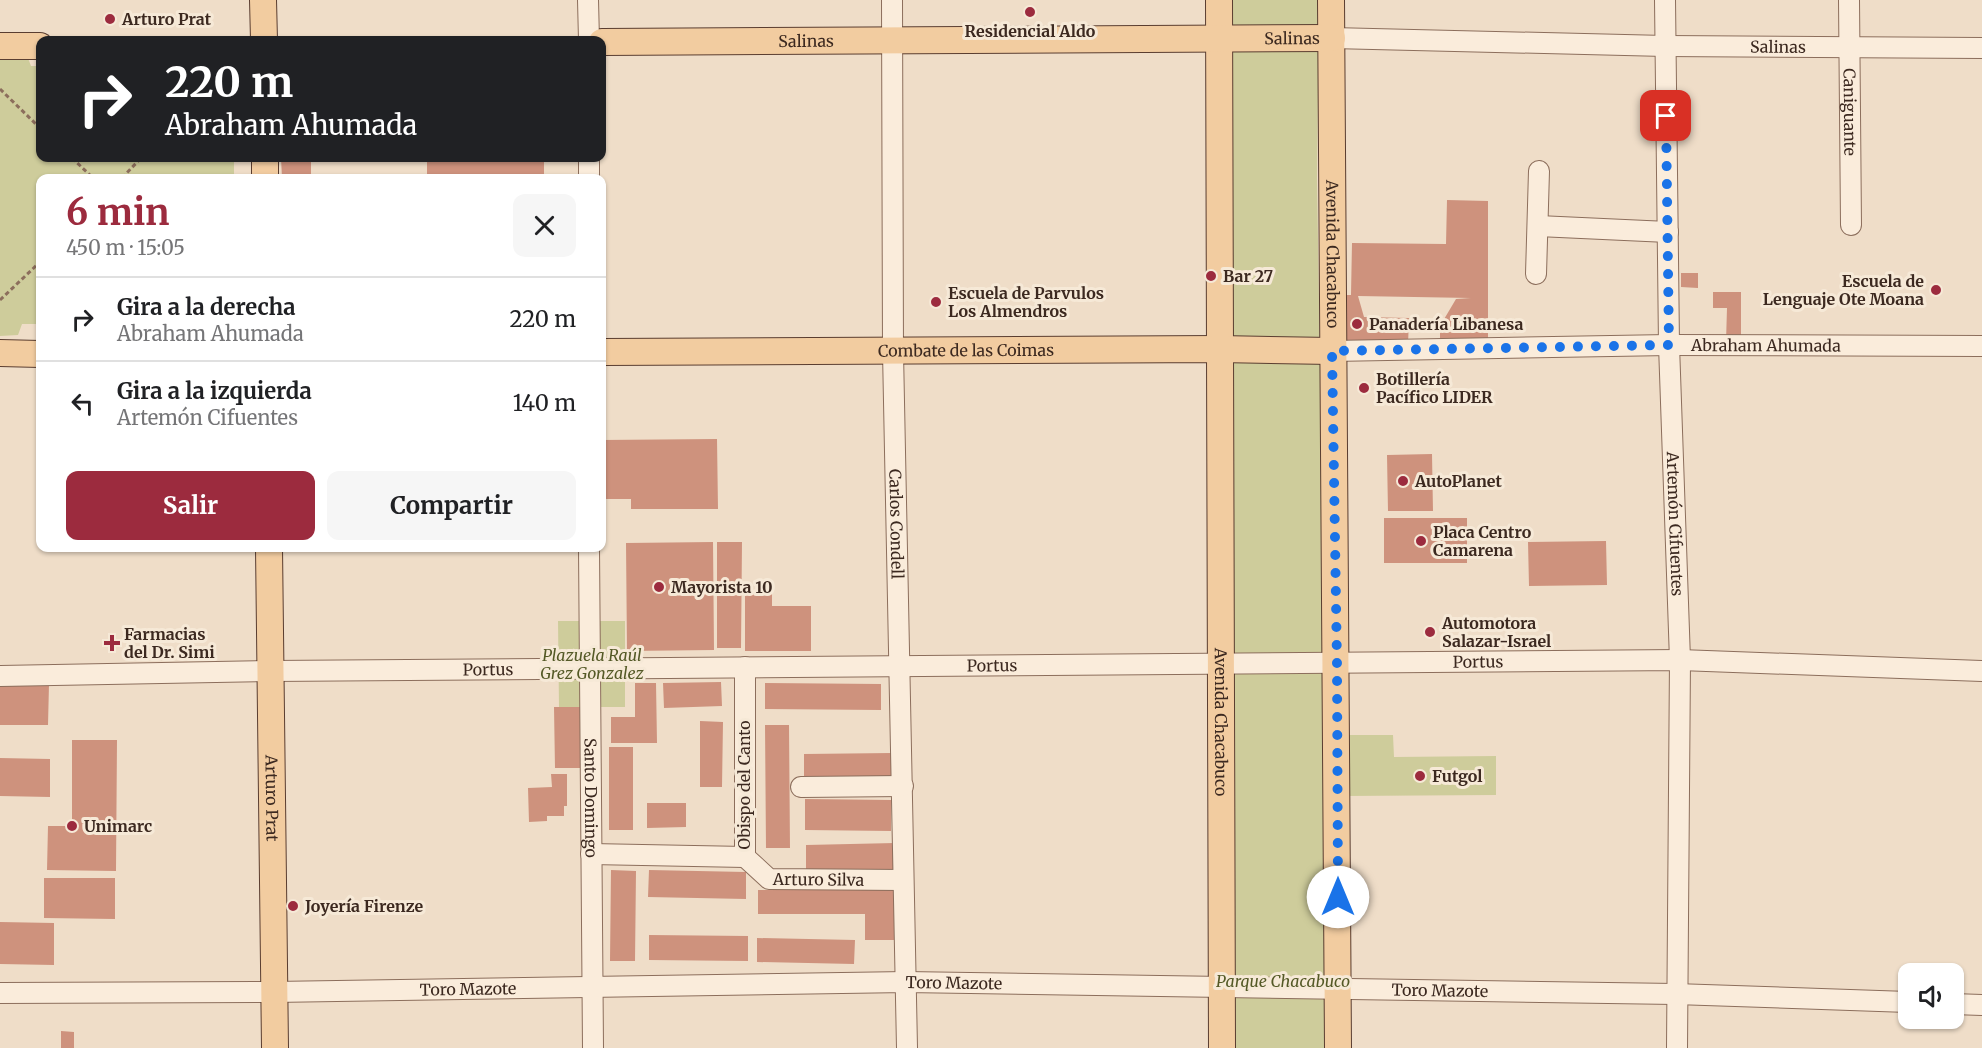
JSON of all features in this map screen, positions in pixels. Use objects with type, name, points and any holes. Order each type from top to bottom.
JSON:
[{"type":"main road","points":[[263,0],[264,36]]},
{"type":"main road","name":"Avenida Chacabuco","points":[[1219,0],[1222,1048]]},
{"type":"main road","name":"Avenida Chacabuco","points":[[1331,0],[1338,1048]]},
{"type":"main road","name":"Salinas","points":[[606,42],[1332,38]]},
{"type":"main road","points":[[0,46],[36,46]]},
{"type":"main road","name":"Combate de las Coimas","points":[[606,352],[1219,349],[1332,351]]},
{"type":"main road","points":[[0,353],[36,354]]},
{"type":"main road","name":"Arturo Prat","points":[[269,552],[275,1048]]},
{"type":"street","points":[[588,0],[589,36]]},
{"type":"street","name":"Carlos Condell","points":[[892,0],[893,352],[907,1048]]},
{"type":"street","name":"Artemón Cifuentes","points":[[1665,0],[1669,345],[1680,660],[1675,994],[1677,1048]]},
{"type":"street","name":"Caniguante","points":[[1849,0],[1851,225]]},
{"type":"street","name":"Salinas","points":[[1332,38],[1665,46],[1982,48]]},
{"type":"street","points":[[1536,274],[1539,171]]},
{"type":"street","points":[[1538,226],[1668,232]]},
{"type":"street","name":"Abraham Ahumada","points":[[1332,351],[1669,345],[1982,346]]},
{"type":"street","name":"Santo Domingo","points":[[590,552],[593,1048]]},
{"type":"street","name":"Portus","points":[[0,676],[271,670],[1680,660],[1982,671]]},
{"type":"street","name":"Obispo del Canto","points":[[591,854],[745,857],[745,667]]},
{"type":"street","points":[[801,788],[903,786]]},
{"type":"street","name":"Arturo Silva","points":[[745,857],[769,879],[903,880]]},
{"type":"street","name":"Toro Mazote","points":[[0,993],[274,992],[906,982],[1675,994],[1898,1002]]},
{"type":"street","points":[[1964,1004],[1982,1005]]},
{"type":"path","points":[[0,89],[36,124]]},
{"type":"path","points":[[76,162],[89,174]]},
{"type":"path","points":[[126,174],[137,162]]},
{"type":"path","points":[[0,300],[36,266]]},
{"type":"green space","name":"Parque Chacabuco","points":[[1232,0],[1319,0],[1317,178],[1331,1048],[1232,1048]]},
{"type":"green space","points":[[0,53],[26,53],[31,66],[36,66],[36,162],[234,162],[234,174],[36,174],[36,324],[22,324],[18,335],[0,336]]},
{"type":"green space","name":"Plazuela Raúl Grez Gonzalez","points":[[558,621],[625,621],[625,707],[559,707]]},
{"type":"green space","name":"Futgol","points":[[1343,735],[1393,735],[1394,757],[1496,756],[1496,795],[1343,796]]},
{"type":"building","points":[[281,162],[311,162],[311,174],[282,174]]},
{"type":"building","points":[[427,162],[544,162],[544,174],[427,174]]},
{"type":"building","points":[[1447,200],[1488,201],[1488,342],[1440,342],[1440,326],[1456,299],[1471,298],[1358,296],[1364,317],[1409,318],[1408,345],[1338,344],[1338,295],[1351,295],[1352,243],[1446,244]]},
{"type":"building","points":[[1681,273],[1698,273],[1698,288],[1681,287]]},
{"type":"building","points":[[1713,292],[1741,292],[1741,342],[1726,342],[1727,308],[1713,308]]},
{"type":"building","points":[[717,439],[718,509],[631,509],[631,499],[606,499],[606,440]]},
{"type":"building","points":[[1432,454],[1433,511],[1388,511],[1387,455]]},
{"type":"building","points":[[1384,518],[1467,518],[1467,563],[1384,563]]},
{"type":"building","points":[[1606,541],[1607,585],[1529,586],[1528,542]]},
{"type":"building","points":[[713,542],[714,650],[627,651],[626,543]]},
{"type":"building","points":[[717,542],[742,542],[741,648],[717,648]]},
{"type":"building","points":[[745,593],[772,593],[772,606],[811,606],[811,651],[745,651]]},
{"type":"building","points":[[721,682],[722,706],[664,708],[663,683]]},
{"type":"building","points":[[0,683],[49,684],[48,725],[0,725]]},
{"type":"building","points":[[635,683],[656,683],[657,743],[611,743],[611,717],[635,717]]},
{"type":"building","points":[[765,683],[881,684],[881,710],[765,709]]},
{"type":"building","points":[[554,707],[580,707],[580,768],[555,768]]},
{"type":"building","points":[[700,721],[723,722],[722,787],[700,787]]},
{"type":"building","points":[[765,725],[789,725],[790,848],[766,848]]},
{"type":"building","points":[[72,740],[117,740],[116,871],[47,870],[48,826],[72,826]]},
{"type":"building","points":[[609,747],[633,747],[633,830],[609,830]]},
{"type":"building","points":[[892,753],[893,780],[804,780],[804,754]]},
{"type":"building","points":[[0,758],[50,759],[50,797],[0,796]]},
{"type":"building","points":[[551,774],[567,774],[567,806],[564,806],[564,816],[547,816],[547,821],[529,822],[528,788],[552,787]]},
{"type":"building","points":[[805,799],[891,800],[891,831],[805,830]]},
{"type":"building","points":[[647,803],[686,803],[686,827],[647,828]]},
{"type":"building","points":[[895,843],[896,871],[806,873],[806,845]]},
{"type":"building","points":[[611,870],[636,871],[635,961],[610,961]]},
{"type":"building","points":[[649,870],[746,872],[746,899],[648,897]]},
{"type":"building","points":[[44,878],[115,878],[115,919],[44,918]]},
{"type":"building","points":[[758,890],[897,890],[897,940],[865,940],[865,914],[758,914]]},
{"type":"building","points":[[0,922],[54,923],[54,965],[0,964]]},
{"type":"building","points":[[649,935],[748,936],[748,961],[649,960]]},
{"type":"building","points":[[757,938],[855,940],[854,964],[757,962]]},
{"type":"building","points":[[61,1031],[74,1032],[74,1048],[61,1048]]},
{"type":"place","name":"Residencial Aldo","points":[[1030,12]]},
{"type":"place","name":"Arturo Prat","points":[[110,19]]},
{"type":"place","name":"Bar 27","points":[[1211,276]]},
{"type":"place","name":"Escuela de Lenguaje Ote Moana","points":[[1936,290]]},
{"type":"place","name":"Escuela de Parvulos Los Almendros","points":[[936,302]]},
{"type":"place","name":"Panadería Libanesa","points":[[1357,324]]},
{"type":"place","name":"Botillería Pacífico LIDER","points":[[1364,388]]},
{"type":"place","name":"AutoPlanet","points":[[1403,481]]},
{"type":"place","name":"Placa Centro Camarena","points":[[1421,541]]},
{"type":"place","name":"Mayorista 10","points":[[659,587]]},
{"type":"place","name":"Automotora Salazar-Israel","points":[[1430,632]]},
{"type":"place","name":"Farmacias del Dr. Simi","points":[[112,643]]},
{"type":"place","name":"Futgol","points":[[1420,776]]},
{"type":"place","name":"Unimarc","points":[[72,826]]},
{"type":"place","name":"Joyería Firenze","points":[[293,906]]},
{"type":"route","points":[[1338,897],[1332,351],[1669,345],[1666,116]]}]
